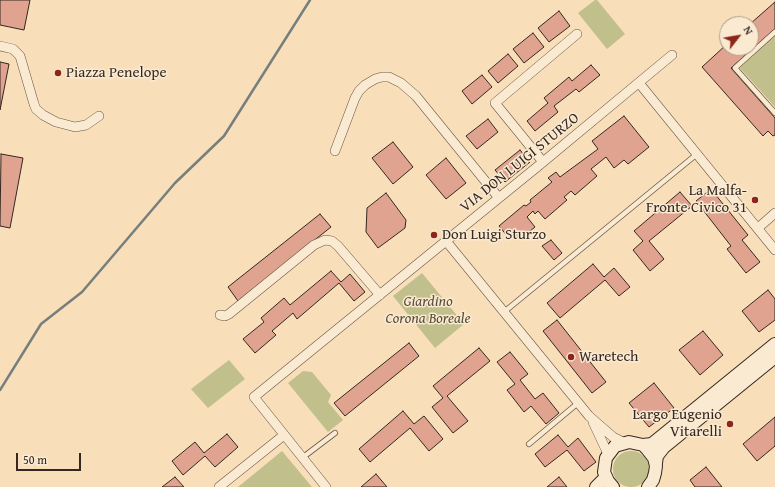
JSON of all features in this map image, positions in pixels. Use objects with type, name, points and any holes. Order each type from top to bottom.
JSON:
[{"type":"street","points":[[544,162],[495,103],[577,34]]},
{"type":"street","points":[[0,46],[13,49],[20,56],[34,104],[36,109],[43,115],[56,122],[74,127],[86,125],[98,116]]},
{"type":"street","name":"VIA DON LUIGI STURZO","points":[[284,435],[254,397],[544,162],[672,55]]},
{"type":"street","points":[[335,151],[358,92],[365,84],[375,79],[389,77],[404,85],[416,96],[499,198]]},
{"type":"street","points":[[639,83],[775,250]]},
{"type":"street","points":[[758,228],[775,213]]},
{"type":"street","points":[[220,315],[225,316],[229,314],[314,245],[325,240],[332,241],[338,246],[380,295]]},
{"type":"street","points":[[446,241],[589,416],[613,437],[625,442]]},
{"type":"street","points":[[596,487],[609,482],[604,467],[608,454],[615,446],[625,442],[634,442],[643,445],[652,444],[775,344]]},
{"type":"street","points":[[652,485],[656,470],[657,456],[664,447],[775,357]]},
{"type":"street","points":[[589,416],[608,454]]},
{"type":"street","points":[[219,487],[284,435],[326,487]]},
{"type":"street","points":[[643,445],[651,453],[656,463]]},
{"type":"lane","points":[[775,32],[735,68],[775,114]]},
{"type":"lane","points":[[504,312],[697,154]]},
{"type":"lane","points":[[529,444],[578,403]]},
{"type":"lane","points":[[302,458],[334,433]]},
{"type":"green space","points":[[597,0],[625,34],[607,49],[578,13]]},
{"type":"green space","points":[[775,36],[775,107],[740,68],[753,56],[759,56],[759,51]]},
{"type":"green space","name":"Giardino Corona Boreale","points":[[422,273],[464,324],[435,348],[393,296]]},
{"type":"green space","points":[[229,360],[245,379],[208,408],[191,389]]},
{"type":"green space","points":[[303,371],[312,372],[331,395],[328,402],[343,420],[328,432],[288,383]]},
{"type":"green space","points":[[282,451],[312,487],[238,487]]},
{"type":"green space","points":[[631,451],[644,456],[649,469],[644,482],[631,487],[618,482],[613,469],[618,456]]},
{"type":"building","points":[[0,0],[30,0],[24,30],[0,25]]},
{"type":"building","points":[[775,2],[775,29],[759,43],[759,16]]},
{"type":"building","points":[[559,11],[570,26],[549,42],[538,28]]},
{"type":"building","points":[[533,33],[544,47],[524,63],[513,49]]},
{"type":"building","points":[[719,51],[719,56],[745,56],[731,68],[775,118],[775,135],[773,136],[768,131],[763,136],[702,67]]},
{"type":"building","points":[[508,54],[518,66],[498,83],[488,71]]},
{"type":"building","points":[[0,62],[9,64],[0,110]]},
{"type":"building","points":[[591,65],[600,75],[579,92],[576,89],[554,106],[558,112],[535,131],[527,121],[548,103],[544,98],[569,77],[572,81]]},
{"type":"building","points":[[482,75],[492,87],[472,104],[462,91]]},
{"type":"building","points":[[624,116],[649,147],[628,164],[624,160],[614,168],[606,157],[591,169],[597,176],[575,195],[571,191],[564,197],[567,200],[545,219],[538,211],[535,214],[533,211],[527,217],[535,227],[520,239],[514,232],[508,237],[499,226],[524,205],[526,206],[531,202],[530,200],[552,182],[548,178],[556,172],[560,177],[598,149],[592,141]]},
{"type":"building","points":[[488,119],[498,132],[477,149],[466,136]]},
{"type":"building","points":[[393,142],[413,167],[393,184],[372,158]]},
{"type":"building","points":[[520,150],[530,162],[505,182],[495,170]]},
{"type":"building","points":[[1,154],[23,158],[10,228],[0,226]]},
{"type":"building","points":[[446,158],[466,183],[446,199],[426,175]]},
{"type":"building","points":[[711,189],[748,235],[742,240],[760,262],[746,273],[727,249],[731,246],[696,201]]},
{"type":"building","points":[[680,192],[692,206],[649,241],[664,259],[650,271],[633,250],[643,241],[634,231]]},
{"type":"building","points":[[386,193],[406,220],[405,228],[378,248],[366,232],[367,208]]},
{"type":"building","points":[[320,214],[331,227],[238,301],[228,287]]},
{"type":"building","points":[[551,240],[562,253],[554,260],[542,246]]},
{"type":"building","points":[[593,264],[604,277],[614,268],[630,287],[619,296],[605,280],[560,318],[547,303]]},
{"type":"building","points":[[331,271],[341,282],[350,274],[365,292],[354,301],[339,283],[297,319],[293,313],[272,331],[276,335],[255,353],[243,339],[264,322],[261,318],[284,298],[290,305]]},
{"type":"building","points":[[768,290],[775,299],[775,320],[759,332],[742,311]]},
{"type":"building","points":[[557,320],[606,382],[592,393],[543,331]]},
{"type":"building","points":[[703,331],[723,355],[700,375],[679,350]]},
{"type":"building","points":[[409,343],[419,356],[345,416],[334,403]]},
{"type":"building","points":[[479,348],[490,361],[447,396],[468,421],[453,433],[432,407],[443,398],[433,386]]},
{"type":"building","points":[[510,352],[528,374],[520,380],[535,399],[543,393],[559,413],[546,424],[531,406],[524,412],[507,390],[515,384],[497,362]]},
{"type":"building","points":[[654,383],[674,408],[649,427],[629,403]]},
{"type":"building","points":[[403,411],[414,424],[424,416],[443,439],[429,451],[410,428],[370,462],[359,449]]},
{"type":"building","points":[[775,417],[775,446],[757,461],[743,444]]},
{"type":"building","points":[[227,434],[238,447],[215,467],[205,456],[183,475],[172,461],[195,442],[204,453]]},
{"type":"building","points":[[558,435],[568,447],[578,438],[596,462],[584,471],[567,450],[545,467],[535,454]]},
{"type":"building","points":[[706,467],[722,487],[695,487],[690,480]]},
{"type":"building","points":[[376,474],[387,487],[361,487]]},
{"type":"building","points":[[175,477],[184,487],[162,487]]},
{"type":"building","points":[[559,477],[567,487],[547,487]]},
{"type":"waterway","points":[[0,390],[41,324],[82,292],[175,183],[224,136],[310,0]]},
{"type":"place","name":"Piazza Penelope","points":[[58,73]]},
{"type":"place","name":"La Malfa- Fronte Civico 31","points":[[755,200]]},
{"type":"place","name":"Don Luigi Sturzo","points":[[434,235]]},
{"type":"place","name":"Waretech","points":[[571,357]]},
{"type":"place","name":"Largo Eugenio Vitarelli","points":[[730,424]]}]
